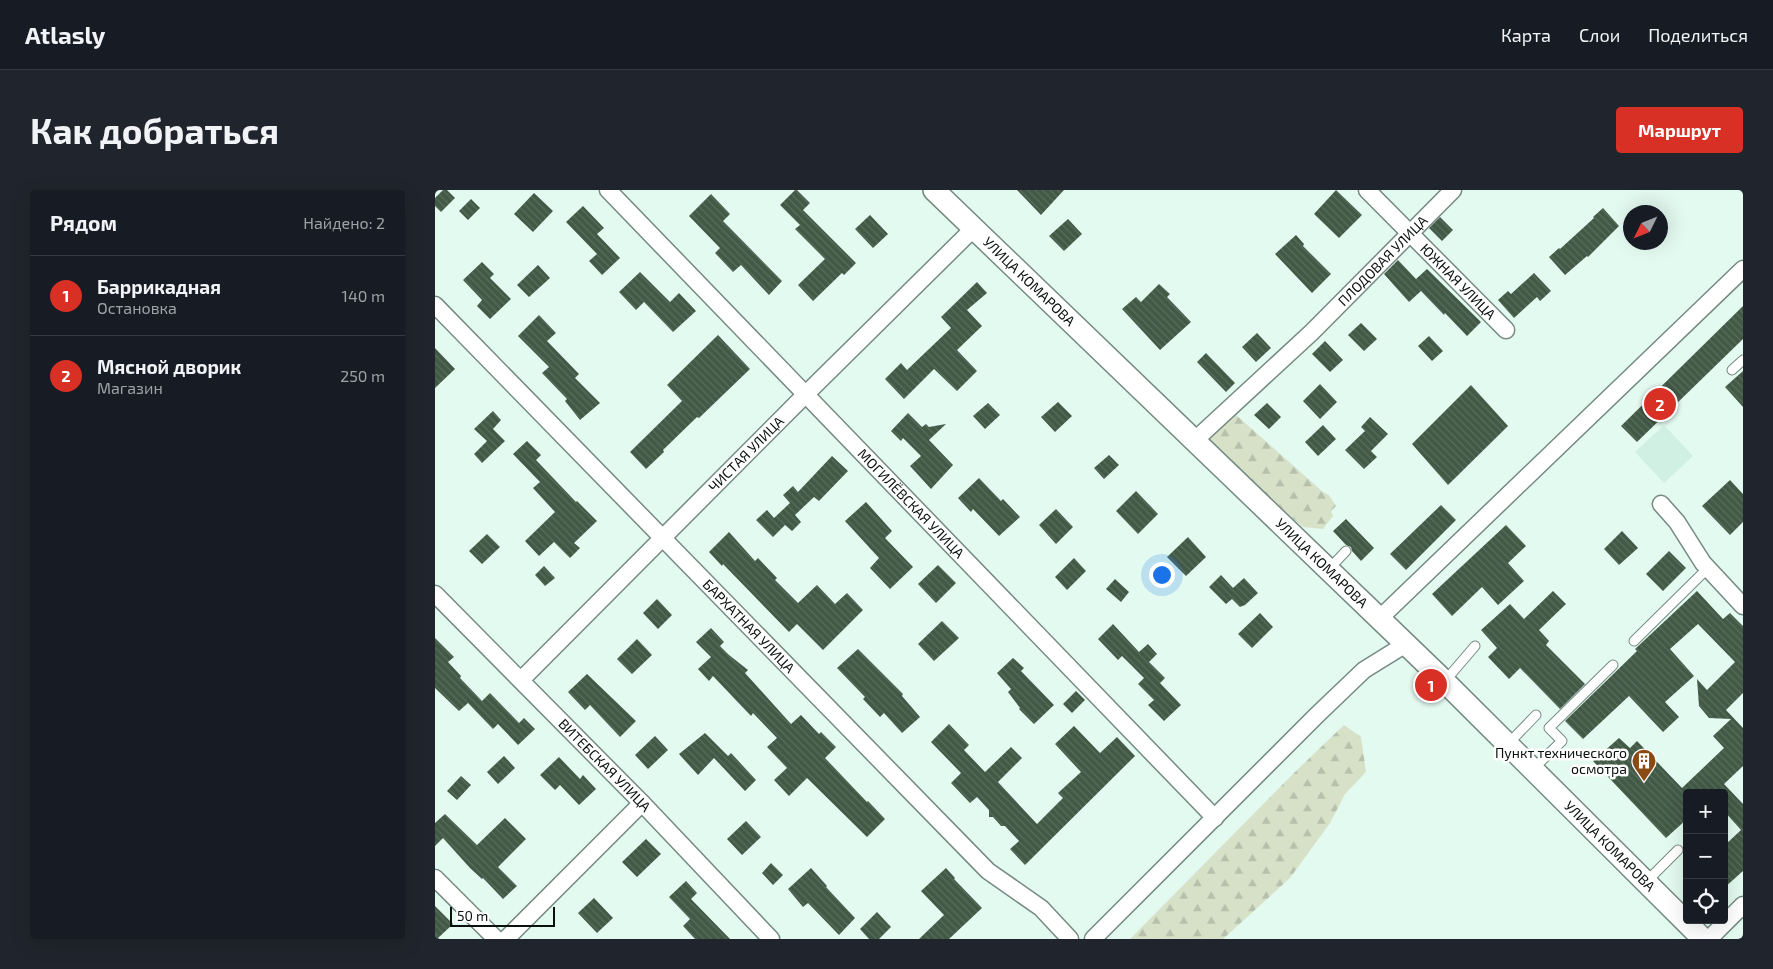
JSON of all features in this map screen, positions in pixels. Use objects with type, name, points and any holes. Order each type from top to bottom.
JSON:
[{"type":"street","name":"МОГИЛЁВСКАЯ УЛИЦА","points":[[608,190],[1215,818]]},
{"type":"street","name":"УЛИЦА КОМАРОВА","points":[[934,190],[1194,442],[1445,681],[1703,939]]},
{"type":"street","name":"ЮЖНАЯ УЛИЦА","points":[[1367,190],[1506,330]]},
{"type":"street","name":"ПЛОДОВАЯ УЛИЦА","points":[[1194,442],[1312,332],[1453,190]]},
{"type":"street","name":"ЧИСТАЯ УЛИЦА","points":[[521,680],[973,229]]},
{"type":"street","points":[[1379,619],[1743,269]]},
{"type":"street","name":"БАРХАТНАЯ УЛИЦА","points":[[435,305],[988,871],[1041,908],[1070,939]]},
{"type":"street","points":[[1661,504],[1677,522],[1708,568],[1743,606]]},
{"type":"street","name":"ВИТЕБСКАЯ УЛИЦА","points":[[435,594],[642,802],[771,939]]},
{"type":"street","points":[[1093,939],[1364,670],[1406,644]]},
{"type":"street","points":[[506,939],[642,802]]},
{"type":"street","points":[[435,878],[496,939]]},
{"type":"street","points":[[1709,939],[1743,905]]},
{"type":"lane","points":[[1732,370],[1743,360]]},
{"type":"lane","points":[[1328,570],[1346,551]]},
{"type":"lane","points":[[1634,641],[1708,568]]},
{"type":"lane","points":[[1445,681],[1475,646]]},
{"type":"lane","points":[[1533,769],[1561,741],[1549,728],[1613,665]]},
{"type":"lane","points":[[1508,744],[1536,715]]},
{"type":"lane","points":[[1646,882],[1678,850]]},
{"type":"shaded area","points":[[1664,425],[1693,456],[1664,483],[1635,452]]},
{"type":"green space","points":[[1236,415],[1323,492],[1329,495],[1336,506],[1331,511],[1333,516],[1323,529],[1303,527],[1205,443],[1218,429]]},
{"type":"green space","points":[[1344,725],[1361,737],[1366,772],[1345,794],[1330,823],[1290,878],[1223,939],[1130,939],[1295,772]]},
{"type":"building","points":[[443,190],[447,190],[455,198],[441,212],[435,206],[435,198]]},
{"type":"building","points":[[795,190],[810,203],[803,210],[856,263],[844,275],[842,273],[813,301],[798,285],[825,259],[795,229],[800,225],[780,205]]},
{"type":"building","points":[[1017,190],[1064,190],[1041,215]]},
{"type":"building","points":[[1336,190],[1362,215],[1339,238],[1314,214]]},
{"type":"building","points":[[534,193],[553,211],[533,232],[514,214]]},
{"type":"building","points":[[711,194],[730,214],[723,221],[782,281],[769,295],[741,265],[733,272],[715,253],[720,248],[689,216]]},
{"type":"building","points":[[471,199],[480,208],[468,220],[459,211]]},
{"type":"building","points":[[583,206],[604,228],[597,234],[620,258],[602,275],[589,261],[597,254],[566,222]]},
{"type":"building","points":[[1603,208],[1619,226],[1588,257],[1565,275],[1549,257]]},
{"type":"building","points":[[870,215],[888,234],[873,248],[855,229]]},
{"type":"building","points":[[1440,217],[1453,230],[1442,241],[1429,228]]},
{"type":"building","points":[[1068,219],[1082,234],[1064,251],[1049,236]]},
{"type":"building","points":[[1296,235],[1304,244],[1303,246],[1331,274],[1312,293],[1275,254]]},
{"type":"building","points":[[1398,260],[1416,279],[1427,269],[1481,322],[1467,336],[1421,291],[1409,302],[1384,274]]},
{"type":"building","points":[[482,262],[494,274],[490,278],[511,299],[490,319],[477,306],[482,300],[463,280]]},
{"type":"building","points":[[538,265],[550,278],[529,297],[517,285]]},
{"type":"building","points":[[640,272],[670,302],[679,293],[696,311],[673,332],[644,302],[636,310],[619,292]]},
{"type":"building","points":[[1534,273],[1551,291],[1540,301],[1537,297],[1514,318],[1498,300],[1508,291],[1511,294]]},
{"type":"building","points":[[977,282],[987,293],[967,310],[982,326],[957,350],[977,371],[957,391],[934,369],[904,399],[885,379],[901,363],[907,370],[951,328],[941,317]]},
{"type":"building","points":[[1159,284],[1170,294],[1167,297],[1191,322],[1160,350],[1122,309],[1136,297],[1141,302]]},
{"type":"building","points":[[1743,306],[1743,339],[1637,442],[1621,426]]},
{"type":"building","points":[[539,315],[556,333],[547,341],[579,374],[575,378],[600,403],[580,420],[565,401],[567,399],[542,373],[549,367],[518,336]]},
{"type":"building","points":[[1361,323],[1377,339],[1364,351],[1348,335]]},
{"type":"building","points":[[1257,333],[1271,348],[1256,362],[1242,347]]},
{"type":"building","points":[[718,335],[750,369],[699,418],[697,417],[646,469],[630,452],[682,401],[667,385]]},
{"type":"building","points":[[1429,336],[1443,351],[1432,361],[1418,346]]},
{"type":"building","points":[[1325,341],[1343,360],[1330,372],[1312,354]]},
{"type":"building","points":[[435,348],[455,369],[435,388]]},
{"type":"building","points":[[1206,353],[1235,383],[1226,392],[1197,362]]},
{"type":"building","points":[[1743,371],[1743,407],[1725,387]]},
{"type":"building","points":[[1320,384],[1337,402],[1320,419],[1303,401]]},
{"type":"building","points":[[1471,385],[1508,426],[1448,485],[1412,444]]},
{"type":"building","points":[[1058,402],[1072,416],[1055,432],[1041,417]]},
{"type":"building","points":[[988,403],[1000,415],[985,429],[973,416]]},
{"type":"building","points":[[1267,403],[1281,417],[1269,429],[1254,415]]},
{"type":"building","points":[[493,411],[501,420],[493,429],[505,441],[482,463],[474,454],[487,441],[474,429]]},
{"type":"building","points":[[908,413],[922,427],[926,424],[929,427],[946,424],[929,440],[953,465],[931,489],[910,466],[921,456],[903,438],[901,441],[891,431]]},
{"type":"building","points":[[1370,417],[1388,434],[1371,451],[1377,457],[1364,469],[1345,450],[1365,431],[1361,427]]},
{"type":"building","points":[[1323,425],[1336,439],[1318,456],[1305,442]]},
{"type":"building","points":[[527,441],[541,455],[536,460],[597,521],[574,543],[580,548],[570,558],[554,542],[539,556],[525,541],[555,512],[533,488],[540,482],[513,454]]},
{"type":"building","points":[[1109,455],[1119,465],[1104,479],[1094,468]]},
{"type":"building","points":[[832,456],[848,471],[819,501],[814,497],[795,515],[801,522],[792,531],[785,525],[773,537],[756,520],[767,510],[774,518],[790,503],[783,495],[793,486],[798,492]]},
{"type":"building","points":[[979,478],[1001,501],[1003,499],[1020,517],[999,536],[973,509],[971,512],[958,498]]},
{"type":"building","points":[[1730,480],[1743,494],[1743,522],[1730,535],[1702,506]]},
{"type":"building","points":[[1136,491],[1158,514],[1138,534],[1116,511]]},
{"type":"building","points":[[866,502],[892,531],[885,538],[913,567],[890,589],[870,568],[879,558],[845,521]]},
{"type":"building","points":[[1441,505],[1456,520],[1406,570],[1390,554]]},
{"type":"building","points":[[1056,509],[1073,527],[1056,544],[1039,525]]},
{"type":"building","points":[[1346,519],[1374,548],[1361,561],[1352,551],[1351,547],[1346,545],[1333,531]]},
{"type":"building","points":[[1506,525],[1526,546],[1508,563],[1524,581],[1498,605],[1482,587],[1452,616],[1432,594]]},
{"type":"building","points":[[1622,531],[1638,548],[1619,565],[1604,549]]},
{"type":"building","points":[[729,532],[755,561],[758,558],[777,578],[775,580],[798,603],[817,585],[835,604],[847,593],[863,610],[823,650],[797,624],[789,632],[709,552]]},
{"type":"building","points":[[487,534],[500,547],[482,564],[469,551]]},
{"type":"building","points":[[1188,537],[1206,557],[1186,576],[1167,557]]},
{"type":"building","points":[[1669,551],[1686,568],[1663,591],[1646,574]]},
{"type":"building","points":[[1074,558],[1086,571],[1067,590],[1055,577]]},
{"type":"building","points":[[938,565],[956,583],[936,603],[918,584]]},
{"type":"building","points":[[544,566],[555,578],[545,586],[535,575]]},
{"type":"building","points":[[1221,575],[1233,588],[1244,578],[1258,593],[1240,607],[1232,599],[1226,604],[1209,587]]},
{"type":"building","points":[[1115,579],[1129,592],[1121,602],[1106,589]]},
{"type":"building","points":[[1553,591],[1566,604],[1539,630],[1549,641],[1546,645],[1585,684],[1560,709],[1520,668],[1509,679],[1488,657],[1497,648],[1481,630],[1510,604],[1524,619]]},
{"type":"building","points":[[1697,591],[1723,619],[1730,613],[1743,626],[1743,693],[1726,710],[1743,728],[1743,766],[1724,784],[1743,804],[1743,871],[1728,884],[1728,842],[1741,830],[1728,815],[1728,789],[1683,789],[1683,823],[1666,838],[1593,761],[1619,738],[1630,748],[1637,741],[1682,788],[1724,748],[1713,736],[1731,719],[1709,718],[1699,706],[1697,679],[1707,690],[1735,662],[1698,624],[1670,649],[1694,676],[1665,702],[1679,717],[1663,732],[1629,696],[1583,739],[1565,721],[1637,651],[1635,649]]},
{"type":"building","points":[[657,599],[672,615],[658,629],[643,613]]},
{"type":"building","points":[[1260,613],[1273,627],[1252,648],[1238,634]]},
{"type":"building","points":[[942,621],[959,638],[934,661],[918,644]]},
{"type":"building","points":[[1113,624],[1139,652],[1148,644],[1157,654],[1149,662],[1165,678],[1160,683],[1181,705],[1164,721],[1148,705],[1154,700],[1138,684],[1144,678],[1122,656],[1118,660],[1098,639]]},
{"type":"building","points":[[711,628],[724,642],[720,646],[748,670],[745,673],[791,724],[801,715],[819,734],[821,732],[836,747],[825,758],[885,819],[867,837],[807,778],[789,796],[774,780],[787,768],[767,747],[777,738],[753,713],[751,716],[713,676],[709,681],[698,669],[711,657],[696,642]]},
{"type":"building","points":[[435,638],[454,657],[448,662],[482,701],[490,693],[519,723],[524,718],[535,729],[518,745],[498,724],[493,729],[468,703],[459,711],[435,688]]},
{"type":"building","points":[[637,639],[652,655],[632,674],[617,659]]},
{"type":"building","points":[[858,649],[903,694],[902,696],[920,717],[902,733],[884,713],[880,717],[863,699],[865,697],[837,668]]},
{"type":"building","points":[[1013,658],[1024,668],[1021,671],[1054,705],[1034,724],[1019,709],[1008,692],[1011,689],[997,673]]},
{"type":"building","points":[[587,674],[636,721],[620,737],[590,705],[585,710],[568,692]]},
{"type":"building","points":[[1076,691],[1085,700],[1072,713],[1063,704]]},
{"type":"building","points":[[949,724],[969,745],[964,750],[985,772],[1011,747],[1022,758],[998,782],[1037,824],[1063,798],[1058,793],[1081,772],[1055,744],[1074,726],[1100,753],[1117,737],[1135,756],[1025,865],[1010,849],[1019,841],[1005,826],[1001,826],[993,817],[989,817],[989,810],[977,797],[970,803],[951,783],[961,773],[931,742]]},
{"type":"building","points":[[705,733],[728,756],[731,753],[756,780],[745,791],[714,758],[698,775],[679,754]]},
{"type":"building","points":[[655,736],[668,750],[648,769],[635,755]]},
{"type":"building","points":[[504,756],[515,768],[498,784],[487,772]]},
{"type":"building","points":[[559,757],[580,779],[583,775],[596,789],[579,805],[560,785],[555,790],[540,775]]},
{"type":"building","points":[[461,776],[471,785],[457,800],[447,791]]},
{"type":"building","points":[[445,814],[477,845],[505,818],[526,839],[498,867],[517,886],[503,899],[483,878],[470,868],[443,838],[435,846],[435,823]]},
{"type":"building","points":[[746,821],[761,837],[742,855],[727,839]]},
{"type":"building","points":[[646,839],[661,854],[637,877],[622,862]]},
{"type":"building","points":[[771,863],[783,875],[773,885],[762,873]]},
{"type":"building","points":[[811,868],[855,918],[839,935],[808,903],[803,907],[788,889]]},
{"type":"building","points":[[946,868],[982,908],[949,939],[919,939],[944,915],[921,891]]},
{"type":"building","points":[[686,881],[697,893],[691,899],[730,939],[695,939],[683,926],[690,919],[669,897]]},
{"type":"building","points":[[594,898],[613,918],[597,933],[578,913]]},
{"type":"building","points":[[435,906],[453,924],[437,939],[435,939]]},
{"type":"building","points":[[877,912],[891,927],[879,939],[869,939],[860,929]]},
{"type":"place","name":"Мясной дворик","points":[[1660,404]]},
{"type":"place","name":"Баррикадная","points":[[1431,685]]},
{"type":"place","name":"Пункт технического осмотра","points":[[1644,782]]}]
